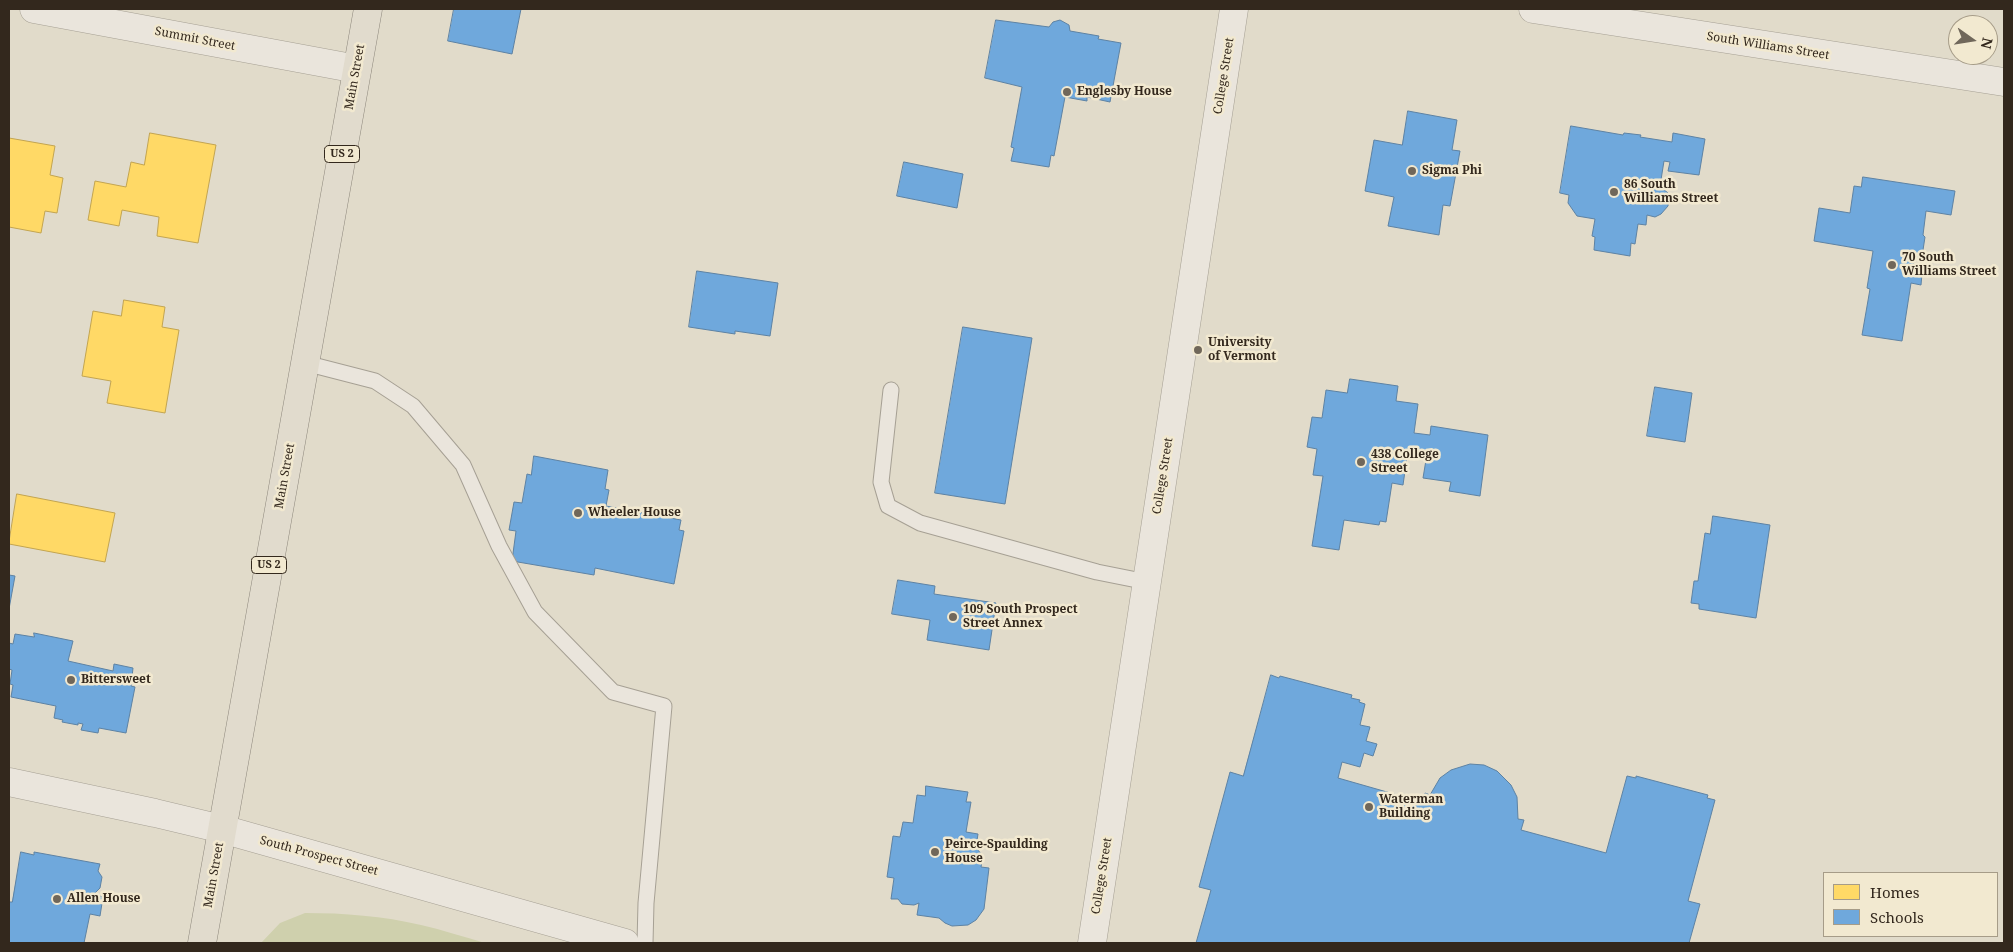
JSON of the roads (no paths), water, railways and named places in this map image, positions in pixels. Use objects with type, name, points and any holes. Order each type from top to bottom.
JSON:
[{"type":"main road","name":"Main Street","points":[[202,943],[368,9]]},
{"type":"street","name":"Summit Street","points":[[34,9],[102,15],[357,69]]},
{"type":"street","name":"College Street","points":[[1092,943],[1234,9]]},
{"type":"street","name":"South Williams Street","points":[[1532,9],[2004,82]]},
{"type":"street","name":"South Prospect Street","points":[[9,782],[222,829],[625,943]]},
{"type":"lane","points":[[305,363],[375,381],[413,406],[462,465],[499,546],[535,612],[613,692],[664,706],[646,903],[645,943]]},
{"type":"lane","points":[[891,390],[881,482],[888,506],[920,523],[1097,572],[1147,582]]},
{"type":"place","name":"Englesby House","points":[[1067,92]]},
{"type":"place","name":"Sigma Phi","points":[[1412,171]]},
{"type":"place","name":"86 South Williams Street","points":[[1614,192]]},
{"type":"place","name":"70 South Williams Street","points":[[1892,265]]},
{"type":"place","name":"University of Vermont","points":[[1198,350]]},
{"type":"place","name":"438 College Street","points":[[1361,462]]},
{"type":"place","name":"Wheeler House","points":[[578,513]]},
{"type":"place","name":"109 South Prospect Street Annex","points":[[953,617]]},
{"type":"place","name":"Bittersweet","points":[[71,680]]},
{"type":"place","name":"Waterman Building","points":[[1369,807]]},
{"type":"place","name":"Peirce-Spaulding House","points":[[935,852]]},
{"type":"place","name":"Allen House","points":[[57,899]]}]
